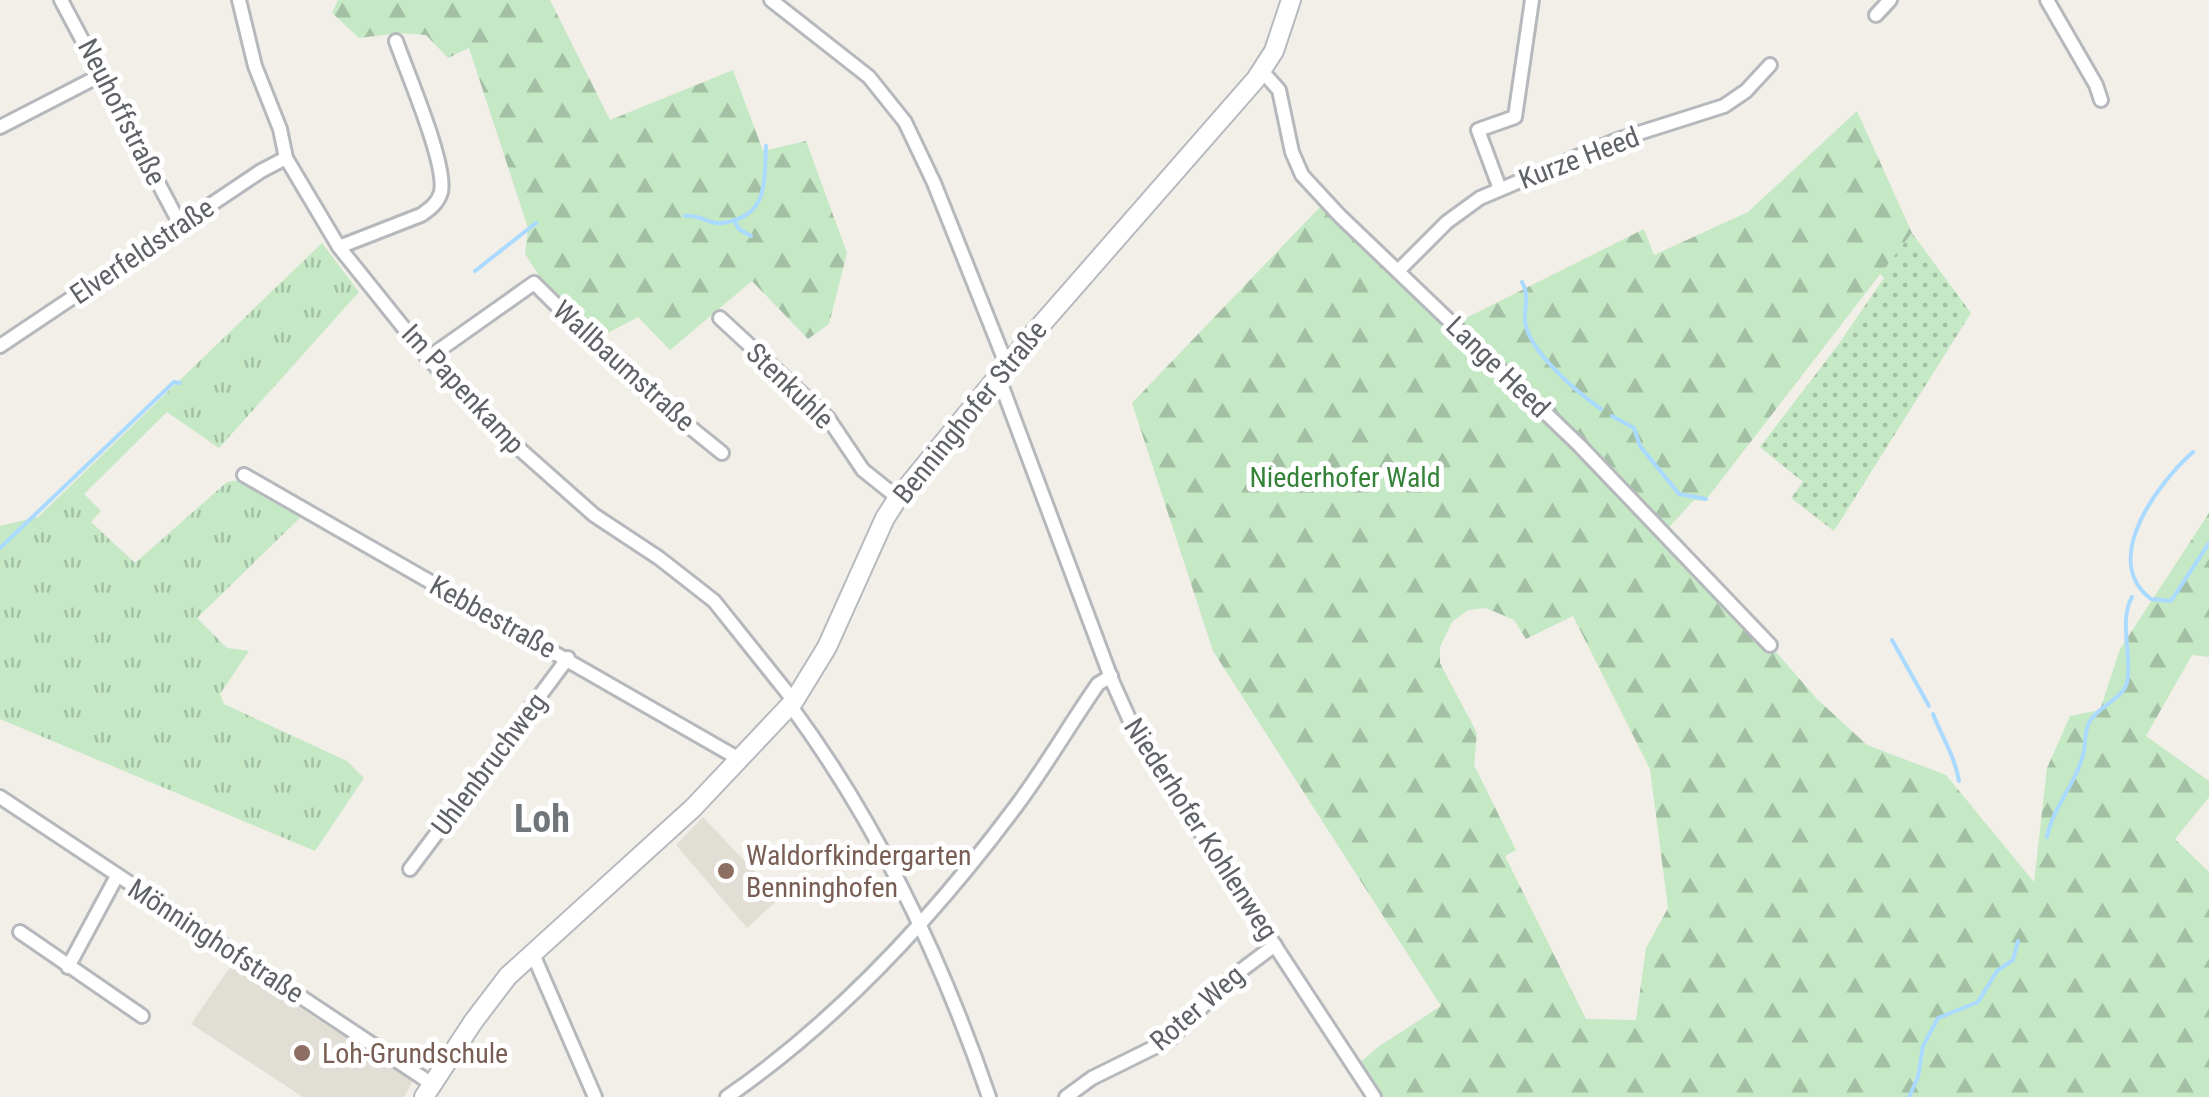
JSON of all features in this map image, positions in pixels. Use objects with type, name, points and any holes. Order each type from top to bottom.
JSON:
[{"type":"main road","name":"Benninghofer Straße","points":[[428,1091],[486,1004],[532,952],[648,850],[741,760],[792,703],[827,648],[898,498],[1002,371],[1262,71],[1280,37],[1290,0]]},
{"type":"street","name":"Neuhoffstraße","points":[[61,0],[181,226]]},
{"type":"street","name":"Im Papenkamp","points":[[239,0],[255,66],[280,129],[286,158],[339,247],[428,358],[488,421],[594,514],[714,601],[792,703],[866,819],[921,923],[965,1027],[989,1097]]},
{"type":"street","name":"Niederhofer Kohlenweg","points":[[772,0],[869,77],[905,122],[934,183],[1111,676],[1145,749],[1374,1097]]},
{"type":"street","points":[[1500,189],[1478,130],[1515,117],[1532,0]]},
{"type":"street","points":[[1876,16],[1890,0]]},
{"type":"street","points":[[2047,0],[2101,100]]},
{"type":"street","points":[[339,247],[421,216],[433,206],[440,192],[438,163],[396,41]]},
{"type":"street","name":"Kurze Heed","points":[[1398,271],[1447,222],[1480,198],[1617,140],[1724,106],[1746,92],[1770,65]]},
{"type":"street","name":"Lange Heed","points":[[1262,71],[1279,90],[1292,152],[1302,175],[1579,446],[1770,645]]},
{"type":"street","points":[[0,127],[102,74]]},
{"type":"street","name":"Elverfeldstraße","points":[[0,346],[286,158]]},
{"type":"street","name":"Wallbaumstraße","points":[[428,358],[534,283],[634,382],[722,453]]},
{"type":"street","name":"Stenkuhle","points":[[720,318],[828,418],[863,470],[898,498]]},
{"type":"street","name":"Kebbestraße","points":[[244,474],[741,760]]},
{"type":"street","name":"Uhlenbruchweg","points":[[410,869],[568,658]]},
{"type":"street","points":[[727,1097],[776,1063],[841,1006],[921,923],[1017,805],[1098,684],[1111,676]]},
{"type":"street","name":"Mönninghofstraße","points":[[0,797],[428,1091]]},
{"type":"street","points":[[68,967],[117,876]]},
{"type":"street","points":[[20,932],[142,1016]]},
{"type":"street","name":"Roter Weg","points":[[1066,1097],[1092,1078],[1169,1040],[1231,978],[1275,945]]},
{"type":"street","points":[[532,952],[595,1097]]},
{"type":"shaded area","name":"Waldorfkindergarten Benninghofen","points":[[703,817],[780,898],[747,928],[676,845]]},
{"type":"shaded area","name":"Loh-Grundschule","points":[[232,964],[413,1081],[404,1097],[303,1097],[191,1024]]},
{"type":"green space","points":[[338,0],[550,0],[610,120],[733,70],[763,151],[806,141],[847,253],[829,324],[808,339],[752,281],[670,350],[638,317],[606,334],[547,288],[525,254],[528,228],[469,48],[448,58],[426,35],[399,33],[359,38],[332,13]]},
{"type":"green space","name":"Niederhofer Wald","points":[[1857,111],[1912,233],[1705,501],[1694,500],[1659,538],[1867,745],[1946,775],[2034,882],[2047,768],[2070,716],[2100,710],[2120,649],[2209,513],[2209,657],[2192,655],[2146,736],[2209,781],[2209,797],[2175,839],[2209,872],[2209,1097],[1374,1097],[1355,1067],[1378,1047],[1441,1006],[1213,651],[1132,403],[1322,205],[1446,328],[1644,229],[1654,255],[1748,212]],"holes":[[[1486,608],[1514,620],[1526,639],[1573,616],[1650,769],[1668,908],[1646,948],[1636,1020],[1586,1019],[1505,856],[1516,850],[1474,765],[1477,733],[1440,663],[1440,647],[1452,622],[1468,610]]]},
{"type":"green space","points":[[1912,233],[1971,313],[1834,531],[1791,498],[1803,482],[1760,447],[1838,345],[1884,278],[1880,274]]},
{"type":"green space","points":[[322,243],[359,292],[219,448],[167,412],[84,494],[101,511],[91,522],[135,563],[227,482],[245,479],[305,513],[197,618],[227,648],[249,651],[220,694],[224,704],[347,761],[364,778],[315,851],[0,719],[0,526],[38,517]]},
{"type":"waterway","points":[[685,216],[717,223],[748,214],[756,206],[763,186],[766,146]]},
{"type":"waterway","points":[[734,220],[739,229],[751,236]]},
{"type":"waterway","points":[[475,271],[536,223]]},
{"type":"waterway","name":"Lange Heed","points":[[1522,282],[1525,321],[1535,345],[1567,382],[1601,409]]},
{"type":"waterway","points":[[0,548],[174,382],[180,383]]},
{"type":"waterway","name":"Lange Heed","points":[[1612,416],[1634,428],[1640,446],[1679,494],[1706,499]]},
{"type":"waterway","points":[[2193,452],[2165,482],[2140,522],[2132,543],[2131,564],[2136,583],[2151,599],[2171,601],[2209,543]]},
{"type":"waterway","points":[[2047,837],[2081,763],[2090,721],[2125,688],[2126,617],[2132,597]]},
{"type":"waterway","name":"Lange Heed","points":[[1892,640],[1929,706]]},
{"type":"waterway","name":"Lange Heed","points":[[1933,714],[1959,781]]},
{"type":"waterway","points":[[1909,1097],[1918,1077],[1923,1046],[1938,1018],[1978,1002],[1997,971],[2013,960],[2018,941]]},
{"type":"place","name":"Waldorfkindergarten Benninghofen","points":[[726,871]]},
{"type":"place","name":"Loh-Grundschule","points":[[302,1053]]},
{"type":"district","name":"Loh","points":[[542,819]]}]
